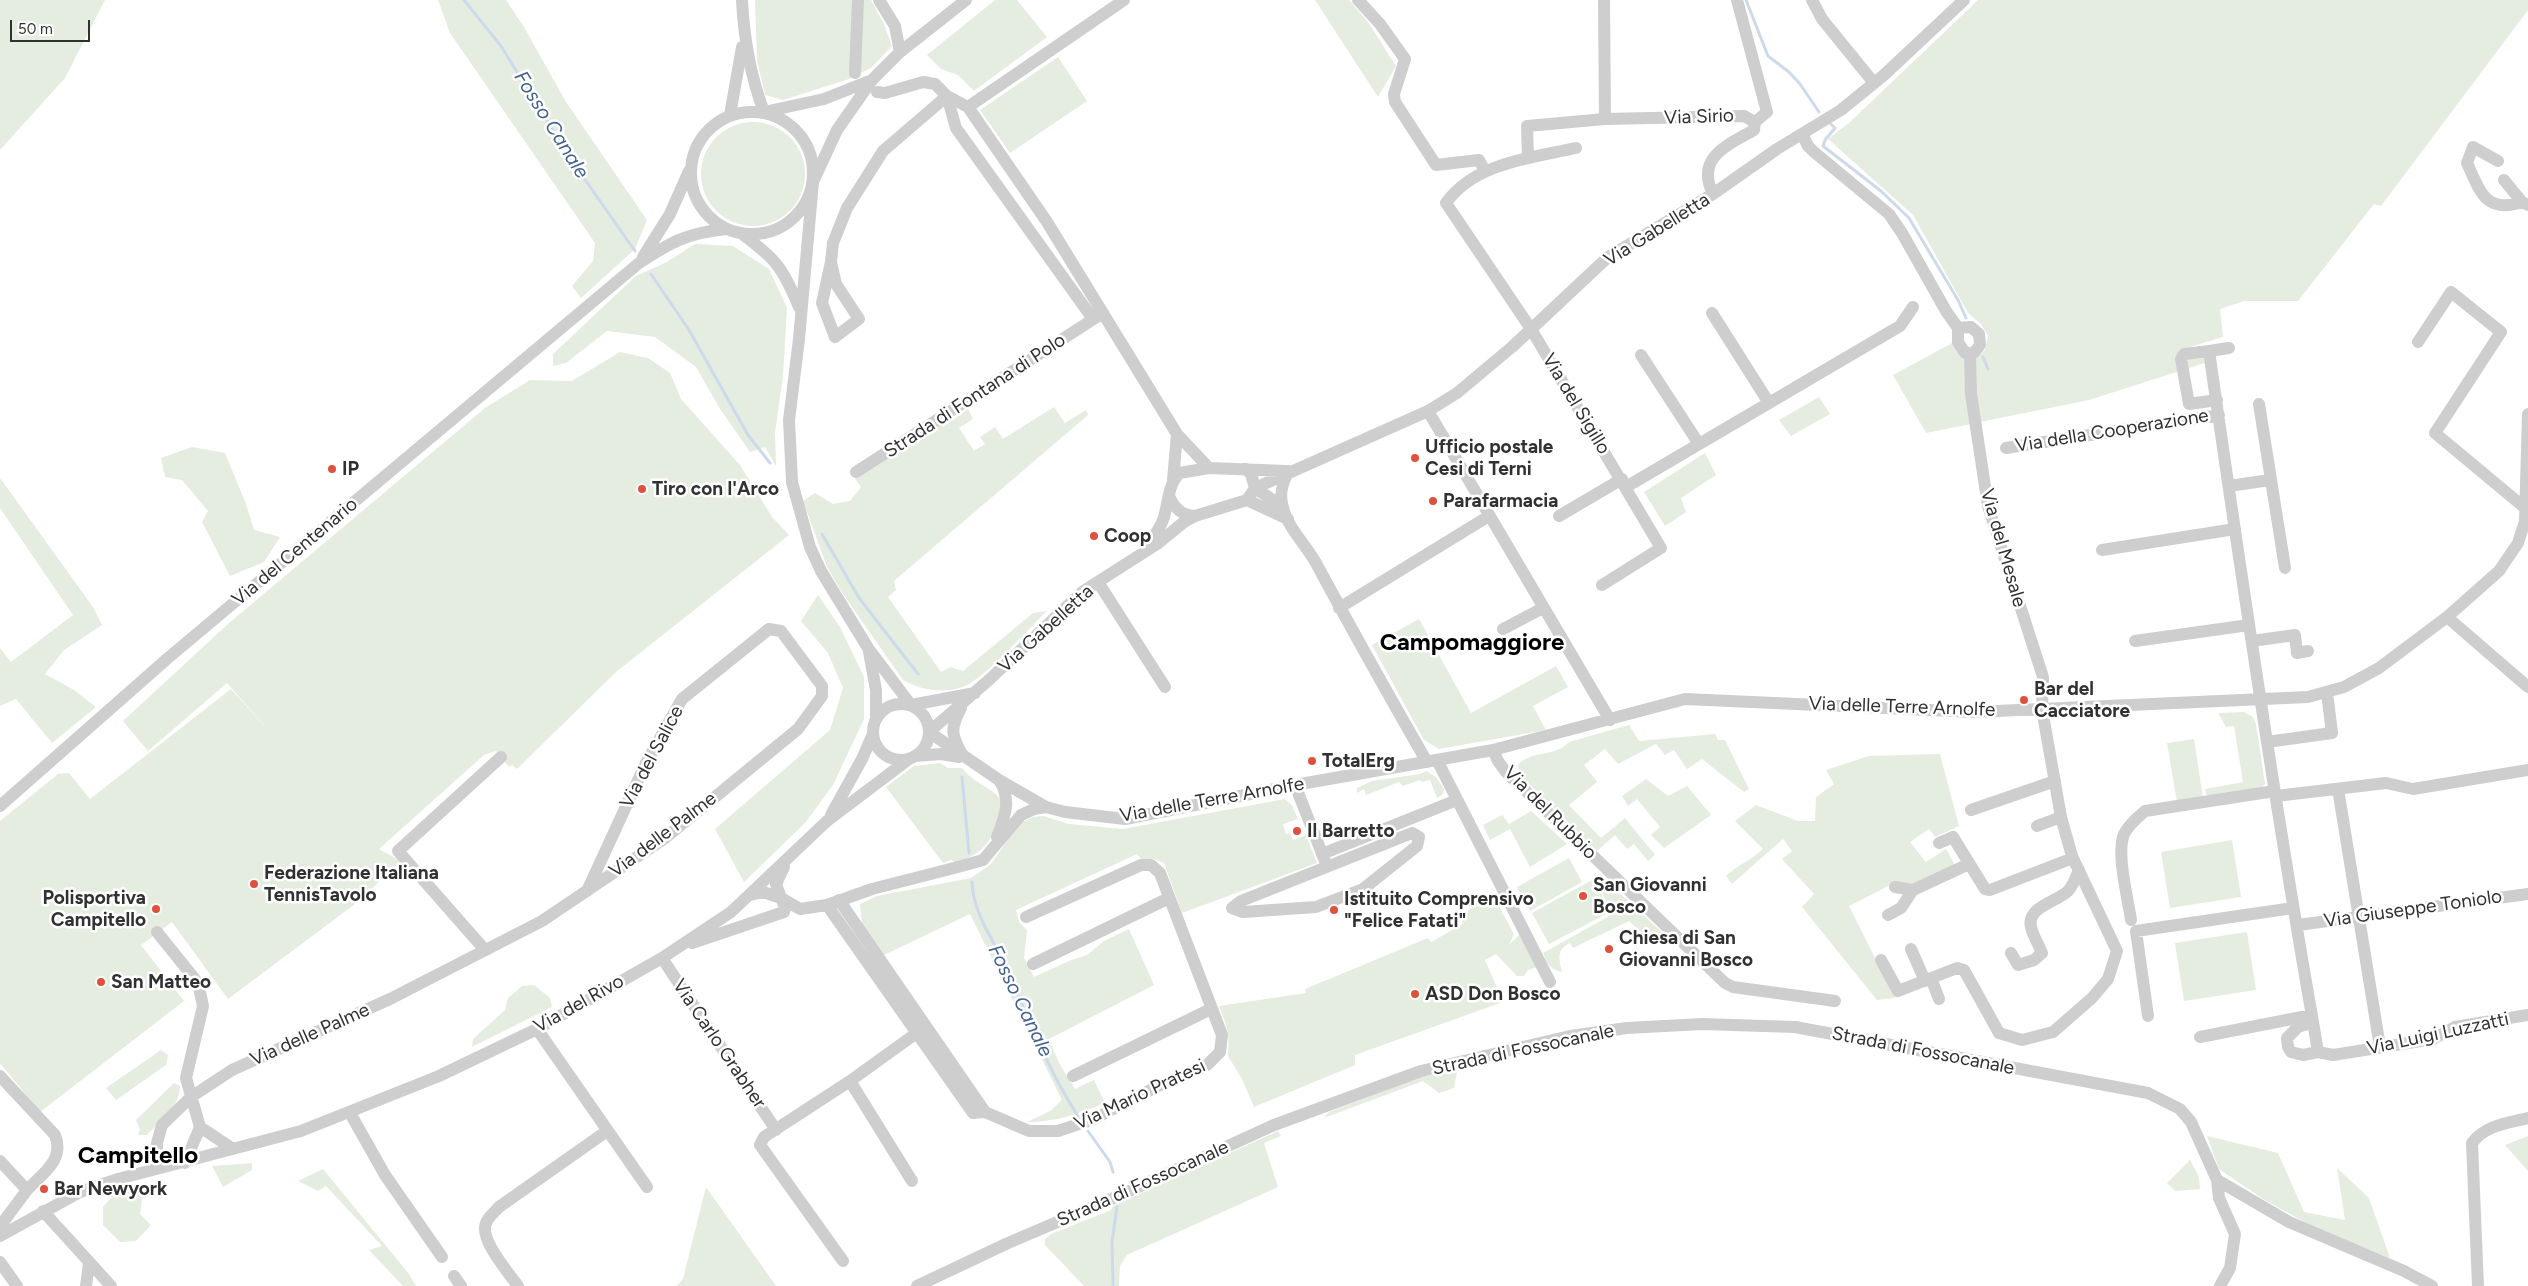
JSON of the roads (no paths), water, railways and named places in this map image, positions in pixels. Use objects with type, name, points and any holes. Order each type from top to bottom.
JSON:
[{"type":"street","points":[[678,947],[778,916],[784,912],[785,907],[776,884],[787,860],[827,821],[926,746],[929,732],[924,716],[911,705],[868,648],[821,571],[804,529],[792,482],[789,420],[813,182],[813,163],[807,145],[796,130],[782,119],[764,112],[752,80],[744,40],[742,0]]},
{"type":"street","points":[[855,74],[858,0]]},
{"type":"street","points":[[879,0],[895,26],[900,52]]},
{"type":"street","points":[[872,80],[824,99],[764,112],[730,115],[714,124],[702,136],[694,151],[690,168],[692,187],[698,204],[710,219],[726,229],[742,234],[762,234],[780,228],[796,216],[807,200],[813,182],[837,130],[872,80],[900,52],[966,0]]},
{"type":"street","points":[[968,107],[1124,0]]},
{"type":"street","points":[[1358,0],[1380,24],[1405,59],[1394,94],[1395,102],[1436,165],[1480,160],[1485,171]]},
{"type":"street","points":[[1604,0],[1605,119]]},
{"type":"street","points":[[1737,0],[1767,112],[1755,122]]},
{"type":"street","points":[[1812,0],[1822,19],[1874,83]]},
{"type":"street","name":"Via Gabelletta","points":[[1254,488],[1428,411],[1457,393],[1531,329],[1607,258],[1713,194],[1841,110],[1874,83],[1964,0]]},
{"type":"street","points":[[730,115],[744,40]]},
{"type":"street","points":[[877,92],[885,93],[923,82],[935,84],[947,96],[968,107],[1047,222],[1098,316]]},
{"type":"street","points":[[831,262],[836,284],[860,319],[835,337],[822,303],[833,243],[848,208],[883,151],[947,96]]},
{"type":"street","points":[[947,96],[956,128],[1098,316],[1177,434],[1209,468]]},
{"type":"street","name":"Via Sirio","points":[[1528,158],[1527,126],[1605,119],[1744,116],[1755,122],[1754,130],[1714,156],[1708,172],[1710,188],[1713,194]]},
{"type":"street","points":[[1802,134],[1808,146],[1814,152],[1889,214],[1958,328],[1958,342],[1964,354],[1970,355]]},
{"type":"street","points":[[2498,161],[2473,147],[2467,162],[2483,197],[2493,203],[2509,206],[2525,204]]},
{"type":"street","points":[[1531,329],[1446,203],[1464,183],[1485,171],[1528,158],[1576,148]]},
{"type":"street","name":"Via del Centenario","points":[[639,263],[670,214],[690,168]]},
{"type":"street","points":[[2504,180],[2525,204]]},
{"type":"street","name":"Via del Centenario","points":[[0,806],[168,658],[639,263],[673,241],[706,231],[726,229]]},
{"type":"street","points":[[742,234],[770,255],[788,278],[800,309]]},
{"type":"street","points":[[2418,342],[2451,292],[2501,332],[2435,433],[2525,508]]},
{"type":"street","points":[[1559,516],[1699,444],[1900,326],[1913,307]]},
{"type":"street","points":[[1712,313],[1769,403]]},
{"type":"street","name":"Strada di Fontana di Polo","points":[[856,472],[1098,316]]},
{"type":"street","name":"Via del Mesale","points":[[1928,979],[1957,968],[1964,970],[1999,1033],[2022,1040],[2053,1032],[2068,1022],[2108,979],[2116,951],[2072,855],[2061,817],[2042,709],[2042,677],[1988,506],[1971,394],[1970,355],[1980,345],[1980,334],[1971,327],[1958,328]]},
{"type":"street","name":"Via del Sigillo","points":[[1531,329],[1661,548],[1602,585]]},
{"type":"street","points":[[2210,351],[2229,348]]},
{"type":"street","name":"Via della Cooperazione","points":[[2217,400],[2189,404],[2180,359],[2184,354],[2210,351],[2252,641],[2260,701],[2318,1052]]},
{"type":"street","points":[[1641,355],[1699,444]]},
{"type":"street","points":[[2258,404],[2285,568]]},
{"type":"street","points":[[1428,411],[1610,720]]},
{"type":"street","name":"Via delle Terre Arnolfe","points":[[929,732],[964,758],[1046,807],[1065,812],[1125,819],[1295,785],[1493,750],[1686,699],[1974,712],[2260,701],[2308,697],[2328,693],[2364,678],[2447,617],[2499,571],[2523,542],[2526,522],[2528,414]]},
{"type":"street","name":"Via della Cooperazione","points":[[2006,448],[2219,415]]},
{"type":"street","points":[[1173,480],[1177,434]]},
{"type":"street","name":"Via Gabelletta","points":[[1143,552],[1157,533],[1173,480],[1180,473],[1188,470],[1209,468],[1289,471]]},
{"type":"street","points":[[1245,469],[1250,474],[1254,488],[1285,513],[1315,562],[1339,608],[1457,800],[1550,982]]},
{"type":"street","points":[[1285,513],[1281,491],[1289,471]]},
{"type":"street","points":[[2229,486],[2270,480]]},
{"type":"street","points":[[1254,488],[1247,500],[1285,513]]},
{"type":"street","points":[[1169,496],[1173,506],[1180,512],[1195,516]]},
{"type":"street","name":"Via Gabelletta","points":[[929,732],[976,693],[1048,622],[1082,592],[1195,516],[1247,500]]},
{"type":"street","points":[[1339,608],[1489,516]]},
{"type":"street","points":[[2102,550],[2235,529]]},
{"type":"street","points":[[1098,582],[1165,687]]},
{"type":"street","points":[[1503,629],[1543,608]]},
{"type":"street","points":[[2447,617],[2528,687]]},
{"type":"street","points":[[2135,641],[2249,625]]},
{"type":"street","name":"Via del Salice","points":[[587,890],[646,763],[682,699],[769,629],[781,631],[822,686],[822,696]]},
{"type":"street","points":[[2252,641],[2295,635],[2297,653],[2308,651]]},
{"type":"street","points":[[827,821],[862,759],[873,734],[876,719],[876,690],[868,648]]},
{"type":"street","points":[[897,687],[915,697],[938,701]]},
{"type":"street","points":[[876,719],[882,711],[890,706],[938,701],[976,693]]},
{"type":"street","points":[[2267,742],[2332,733],[2328,693]]},
{"type":"street","name":"Via delle Palme","points":[[157,1169],[157,1143],[162,1125],[191,1097],[232,1070],[390,999],[542,921],[665,838],[793,732],[822,696]]},
{"type":"street","name":"Via delle Terre Arnolfe","points":[[963,704],[954,722],[952,736],[964,758]]},
{"type":"street","points":[[873,734],[875,744],[885,755],[898,760],[912,758]]},
{"type":"street","name":"Via del Rubbio","points":[[1493,750],[1506,772],[1725,983],[1733,987],[1835,1001]]},
{"type":"street","name":"Via delle Terre Arnolfe","points":[[912,758],[941,754],[964,758]]},
{"type":"street","points":[[485,950],[398,851],[501,757]]},
{"type":"street","points":[[2132,920],[2121,847],[2124,834],[2133,821],[2145,811],[2275,794],[2386,783],[2413,789],[2528,770]]},
{"type":"street","points":[[991,850],[1007,806],[1006,792],[999,780]]},
{"type":"street","points":[[1971,810],[2055,781]]},
{"type":"street","points":[[1295,785],[1328,868]]},
{"type":"street","points":[[2338,788],[2380,1047]]},
{"type":"street","points":[[1322,854],[1457,800]]},
{"type":"street","points":[[750,895],[763,892],[781,898],[800,909],[833,903],[872,889],[983,860],[1021,815],[1034,809],[1046,807]]},
{"type":"street","points":[[2037,826],[2061,817]]},
{"type":"street","points":[[1412,833],[1419,838],[1417,846],[1363,889],[1316,907],[1243,912],[1232,908],[1241,901],[1328,868],[1412,833]]},
{"type":"street","points":[[1939,843],[1953,837],[1985,889],[1990,890],[2072,855]]},
{"type":"street","points":[[2000,881],[2072,855]]},
{"type":"street","name":"Via del Rivo","points":[[1,1236],[80,1192],[157,1169],[301,1131],[439,1076],[537,1028],[662,958],[731,912],[787,860]]},
{"type":"street","points":[[1888,915],[1901,908],[1913,890],[1969,864]]},
{"type":"street","name":"Via Mario Pratesi","points":[[833,903],[920,1030],[973,1113],[984,1112],[1029,1131],[1058,1131],[1094,1119],[1158,1086],[1207,1066],[1215,1060],[1222,1043],[1209,997],[1160,872],[1151,865],[1141,865],[1026,917]]},
{"type":"street","points":[[2011,953],[2018,965],[2034,960],[2042,953],[2031,926],[2033,915],[2041,907],[2065,894],[2079,870]]},
{"type":"street","points":[[1895,887],[1913,890]]},
{"type":"street","name":"Via Giuseppe Toniolo","points":[[2298,925],[2528,894]]},
{"type":"street","points":[[1033,964],[1169,898]]},
{"type":"street","points":[[2148,1016],[2136,931],[2293,908]]},
{"type":"street","points":[[157,932],[198,983],[203,1006],[186,1078],[200,1127],[185,1163]]},
{"type":"street","points":[[1910,949],[1939,999]]},
{"type":"street","name":"Via Carlo Grabher","points":[[662,958],[776,1130]]},
{"type":"street","points":[[1881,960],[1898,991],[1928,979]]},
{"type":"street","points":[[1073,1076],[1211,1009]]},
{"type":"street","name":"Via Luigi Luzzatti","points":[[2318,1052],[2333,1055],[2433,1038],[2455,1027],[2528,1015]]},
{"type":"street","points":[[2200,1037],[2312,1019]]},
{"type":"street","points":[[2312,1019],[2298,1027],[2288,1038],[2288,1047],[2292,1052],[2303,1055],[2318,1052]]},
{"type":"street","name":"Strada di Fossocanale","points":[[917,1286],[1008,1243],[1123,1194],[1274,1125],[1421,1071],[1570,1036],[1627,1028],[1702,1024],[1795,1027],[2148,1093],[2166,1100],[2180,1109],[2191,1122],[2217,1180],[2219,1198],[2235,1234],[2230,1268],[2220,1286]]},
{"type":"street","points":[[537,1028],[647,1186]]},
{"type":"street","name":"Via Carlo Grabher","points":[[843,1261],[760,1145],[764,1137],[850,1081],[920,1030]]},
{"type":"street","points":[[0,1076],[55,1135],[58,1144],[55,1160],[27,1190],[2,1225],[1,1236]]},
{"type":"street","points":[[850,1081],[912,1181]]},
{"type":"street","points":[[350,1113],[386,1176],[442,1257]]},
{"type":"street","points":[[2478,1286],[2472,1143],[2478,1134],[2486,1130],[2528,1118]]},
{"type":"street","points":[[200,1127],[234,1149]]},
{"type":"street","points":[[518,1286],[490,1246],[484,1233],[486,1222],[499,1207],[607,1131]]},
{"type":"street","points":[[0,1161],[27,1190]]},
{"type":"street","points":[[2217,1180],[2289,1222],[2404,1271],[2432,1286]]},
{"type":"street","points":[[43,1211],[89,1264],[111,1286]]},
{"type":"street","points":[[0,1262],[17,1286]]},
{"type":"street","points":[[86,1286],[89,1264]]},
{"type":"waterway","name":"Fosso Canale","points":[[464,0],[501,46],[572,161],[635,251]]},
{"type":"waterway","points":[[1746,0],[1768,56],[1789,72],[1800,84],[1819,112]]},
{"type":"waterway","points":[[1830,123],[1835,128],[1825,140],[1823,146],[1881,191],[1909,218],[1958,300],[1966,318]]},
{"type":"waterway","name":"Fosso Canale","points":[[651,274],[689,330],[748,435],[770,463]]},
{"type":"waterway","points":[[1983,357],[1988,369]]},
{"type":"waterway","name":"Fosso Canale","points":[[822,534],[859,598],[918,674]]},
{"type":"waterway","name":"Fosso Canale","points":[[962,777],[969,853]]},
{"type":"waterway","name":"Fosso Canale","points":[[972,882],[973,894],[986,930],[1004,963],[1049,1064],[1078,1116]]},
{"type":"waterway","name":"Fosso Canale","points":[[1088,1131],[1110,1162],[1113,1172]]},
{"type":"waterway","name":"Fosso Canale","points":[[1113,1286],[1112,1242],[1117,1207]]},
{"type":"place","name":"Ufficio postale Cesi di Terni","points":[[1415,458]]},
{"type":"place","name":"IP","points":[[332,469]]},
{"type":"place","name":"Tiro con l'Arco","points":[[642,489]]},
{"type":"place","name":"Parafarmacia","points":[[1433,501]]},
{"type":"place","name":"Coop","points":[[1094,536]]},
{"type":"place","name":"Bar del Cacciatore","points":[[2024,700]]},
{"type":"place","name":"TotalErg","points":[[1312,761]]},
{"type":"place","name":"Il Barretto","points":[[1297,831]]},
{"type":"place","name":"Federazione Italiana TennisTavolo","points":[[254,884]]},
{"type":"place","name":"San Giovanni Bosco","points":[[1583,896]]},
{"type":"place","name":"Polisportiva Campitello","points":[[156,909]]},
{"type":"place","name":"Istituito Comprensivo \"Felice Fatati\"","points":[[1334,910]]},
{"type":"place","name":"Chiesa di San Giovanni Bosco","points":[[1609,949]]},
{"type":"place","name":"San Matteo","points":[[101,982]]},
{"type":"place","name":"ASD Don Bosco","points":[[1415,994]]},
{"type":"place","name":"Bar Newyork","points":[[44,1189]]},
{"type":"district","name":"Campomaggiore","points":[[1472,643]]},
{"type":"district","name":"Campitello","points":[[138,1156]]}]
